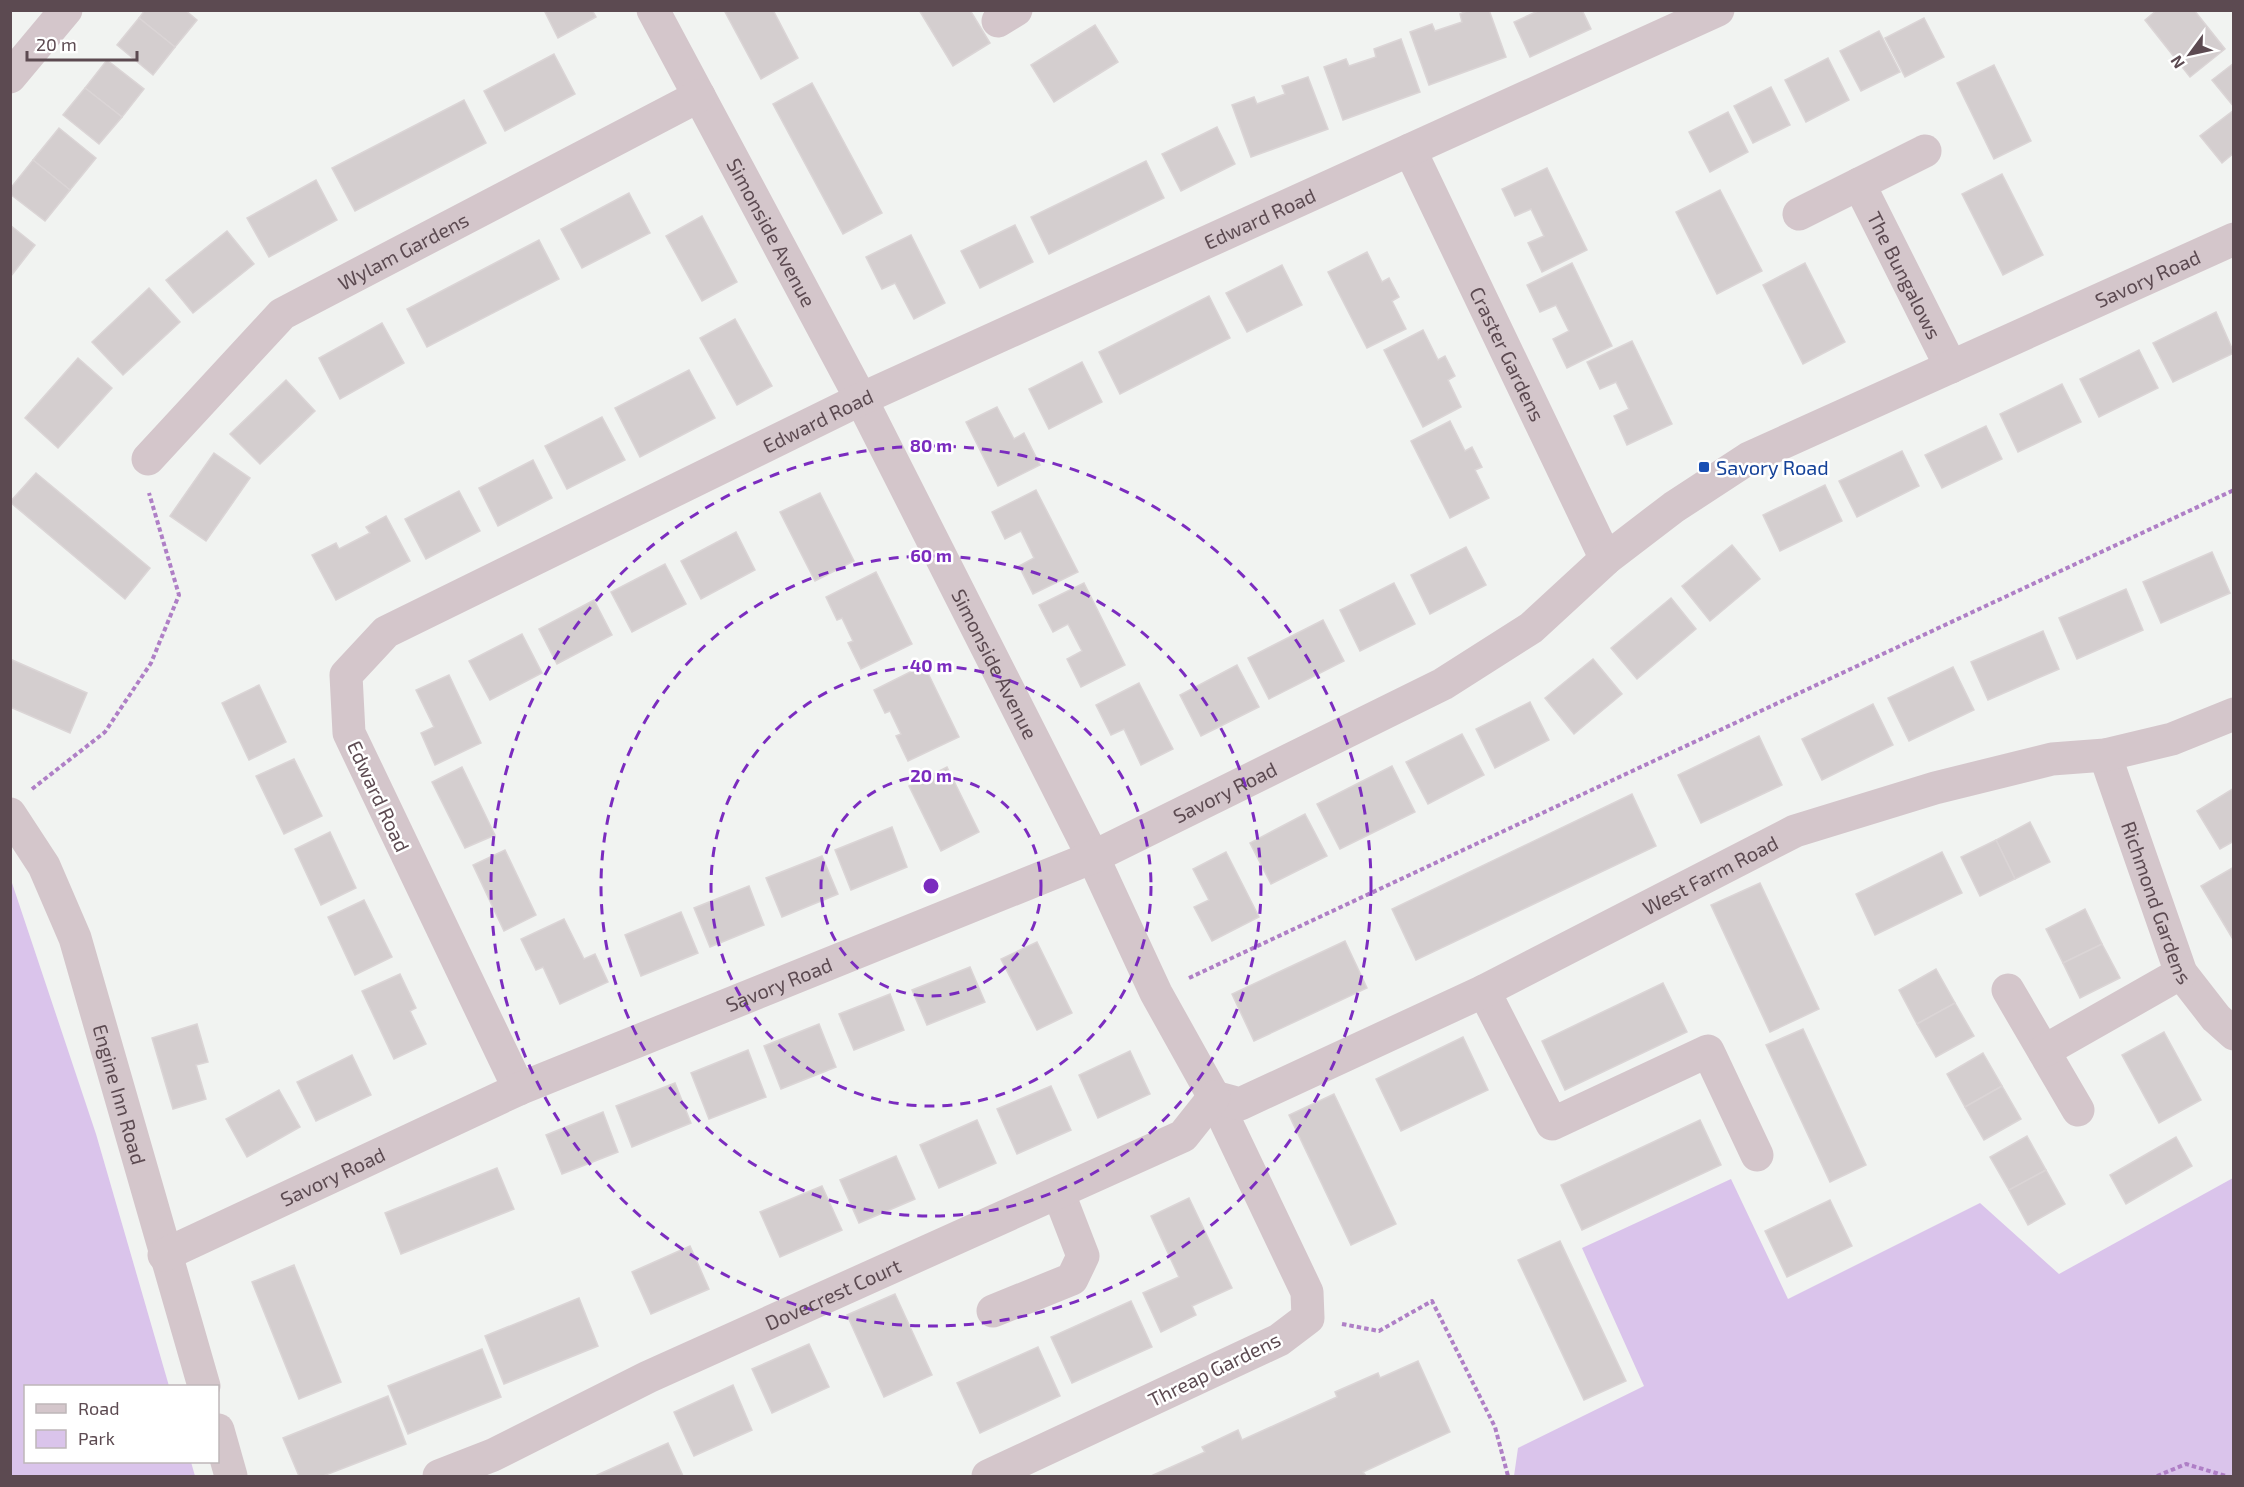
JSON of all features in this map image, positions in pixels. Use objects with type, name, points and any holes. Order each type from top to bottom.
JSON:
[{"type":"street","points":[[10,77],[66,10]]},
{"type":"street","name":"Simonside Avenue","points":[[653,10],[861,399],[1093,857],[1156,993],[1214,1098]]},
{"type":"street","name":"Edward Road","points":[[519,1089],[349,733],[346,675],[386,632],[861,399],[1718,10]]},
{"type":"street","name":"Wylam Gardens","points":[[148,459],[282,314],[699,96]]},
{"type":"street","name":"Craster Gardens","points":[[1410,150],[1606,559]]},
{"type":"street","points":[[1798,214],[1925,151]]},
{"type":"street","name":"The Bungalows","points":[[1859,184],[1951,367]]},
{"type":"street","name":"Savory Road","points":[[164,1255],[519,1089],[1093,857],[1443,684],[1531,628],[1606,559],[1674,507],[1749,458],[2234,239]]},
{"type":"street","name":"West Farm Road","points":[[1214,1098],[1240,1104],[1484,991],[1795,831],[1935,789],[2041,762],[2105,755],[2172,739],[2234,714]]},
{"type":"street","name":"Richmond Gardens","points":[[2105,755],[2181,973],[2216,1018],[2234,1034]]},
{"type":"street","name":"Engine Inn Road","points":[[19,803],[75,938],[164,1255],[204,1385]]},
{"type":"street","points":[[2044,1051],[2181,973]]},
{"type":"street","points":[[2008,990],[2078,1110]]},
{"type":"street","points":[[1484,991],[1552,1124],[1708,1051],[1756,1155]]},
{"type":"street","points":[[1214,1098],[1307,1292],[1308,1318]]},
{"type":"street","name":"Dovecrest Court","points":[[440,1476],[497,1466],[648,1377],[1059,1194],[1183,1136],[1214,1098]]},
{"type":"street","points":[[993,1311],[1072,1279],[1083,1256],[1059,1194]]},
{"type":"street","name":"Threap Gardens","points":[[988,1476],[1033,1467],[1279,1340],[1308,1318]]},
{"type":"street","points":[[219,1434],[231,1476]]},
{"type":"path","points":[[19,803],[105,732],[151,663],[179,595],[149,499],[148,459]]},
{"type":"path","points":[[1156,993],[2234,490]]},
{"type":"path","points":[[1308,1318],[1379,1331],[1432,1301],[1495,1427],[1508,1476]]},
{"type":"path","points":[[2157,1476],[2186,1464],[2226,1476]]},
{"type":"green space","points":[[10,877],[96,1134],[169,1385],[24,1385],[24,1463],[191,1463],[195,1476],[11,1476]]},
{"type":"green space","points":[[2233,1178],[2233,1476],[1514,1476],[1518,1448],[1644,1386],[1582,1248],[1731,1179],[1788,1299],[1980,1203],[2059,1274]]},
{"type":"building","points":[[145,10],[185,10],[197,20],[175,47],[139,18]]},
{"type":"building","points":[[544,10],[592,10],[596,17],[558,38]]},
{"type":"building","points":[[724,10],[773,10],[798,58],[761,79]]},
{"type":"building","points":[[919,10],[970,10],[990,43],[953,66]]},
{"type":"building","points":[[1469,10],[1489,10],[1506,57],[1429,85],[1410,32],[1432,24],[1435,31],[1462,22],[1460,14]]},
{"type":"building","points":[[1540,10],[1582,10],[1591,29],[1530,57],[1514,22]]},
{"type":"building","points":[[2157,10],[2194,10],[2225,49],[2190,77],[2145,20]]},
{"type":"building","points":[[139,18],[175,47],[153,75],[117,45]]},
{"type":"building","points":[[1924,18],[1944,57],[1905,77],[1885,38]]},
{"type":"building","points":[[1095,25],[1118,62],[1054,102],[1031,65]]},
{"type":"building","points":[[1879,31],[1900,72],[1861,91],[1840,51]]},
{"type":"building","points":[[1401,39],[1420,92],[1343,120],[1324,67],[1346,59],[1349,66],[1376,57],[1374,49]]},
{"type":"building","points":[[554,54],[575,94],[505,131],[484,91]]},
{"type":"building","points":[[1828,58],[1849,100],[1806,122],[1785,80]]},
{"type":"building","points":[[107,60],[144,89],[122,117],[85,88]]},
{"type":"building","points":[[2234,63],[2234,107],[2212,80]]},
{"type":"building","points":[[1994,65],[2031,141],[1994,159],[1957,83]]},
{"type":"building","points":[[1308,77],[1328,129],[1251,157],[1232,105],[1254,97],[1257,104],[1285,94],[1282,86]]},
{"type":"building","points":[[812,83],[882,213],[843,234],[773,104]]},
{"type":"building","points":[[1771,87],[1790,125],[1753,143],[1734,106]]},
{"type":"building","points":[[85,88],[122,117],[99,144],[63,115]]},
{"type":"building","points":[[464,100],[486,143],[355,211],[332,168]]},
{"type":"building","points":[[2234,110],[2234,153],[2222,163],[2200,136]]},
{"type":"building","points":[[1728,112],[1748,152],[1710,172],[1689,132]]},
{"type":"building","points":[[1217,127],[1235,164],[1181,191],[1162,154]]},
{"type":"building","points":[[59,128],[96,158],[70,190],[33,160]]},
{"type":"building","points":[[33,160],[70,190],[45,221],[10,194],[10,189]]},
{"type":"building","points":[[1146,161],[1164,198],[1049,254],[1031,217]]},
{"type":"building","points":[[1547,168],[1587,250],[1542,272],[1528,243],[1544,236],[1531,209],[1515,216],[1502,189]]},
{"type":"building","points":[[2002,174],[2043,255],[2003,275],[1962,194]]},
{"type":"building","points":[[316,180],[337,220],[269,257],[247,218]]},
{"type":"building","points":[[1720,190],[1762,271],[1717,294],[1676,212]]},
{"type":"building","points":[[629,193],[650,233],[582,268],[561,229]]},
{"type":"building","points":[[702,216],[737,282],[702,301],[666,236]]},
{"type":"building","points":[[10,225],[35,245],[11,276],[10,276]]},
{"type":"building","points":[[1015,225],[1033,262],[980,288],[961,251]]},
{"type":"building","points":[[227,231],[254,264],[193,313],[166,280]]},
{"type":"building","points":[[911,235],[945,303],[914,319],[895,283],[882,289],[866,257]]},
{"type":"building","points":[[539,240],[559,279],[427,347],[407,309]]},
{"type":"building","points":[[1367,252],[1382,282],[1389,278],[1399,297],[1392,301],[1406,329],[1367,348],[1328,272]]},
{"type":"building","points":[[1572,263],[1612,346],[1567,368],[1553,339],[1569,331],[1556,305],[1540,312],[1527,285]]},
{"type":"building","points":[[1805,263],[1845,342],[1803,364],[1763,285]]},
{"type":"building","points":[[1282,265],[1302,305],[1247,332],[1226,293]]},
{"type":"building","points":[[149,288],[180,322],[123,375],[92,342]]},
{"type":"building","points":[[1209,296],[1230,338],[1120,394],[1099,352]]},
{"type":"building","points":[[2216,312],[2234,353],[2173,382],[2153,343]]},
{"type":"building","points":[[735,319],[772,386],[737,405],[700,338]]},
{"type":"building","points":[[382,323],[404,363],[340,399],[319,358]]},
{"type":"building","points":[[1423,330],[1438,360],[1445,356],[1455,376],[1448,380],[1461,407],[1423,427],[1384,350]]},
{"type":"building","points":[[1632,341],[1672,424],[1627,445],[1614,416],[1629,409],[1616,382],[1600,389],[1587,362]]},
{"type":"building","points":[[2139,350],[2158,388],[2099,417],[2080,379]]},
{"type":"building","points":[[78,358],[112,388],[58,448],[25,418]]},
{"type":"building","points":[[1082,362],[1102,402],[1049,429],[1029,389]]},
{"type":"building","points":[[689,370],[715,418],[640,457],[615,408]]},
{"type":"building","points":[[286,380],[315,411],[260,464],[230,434]]},
{"type":"building","points":[[2062,384],[2081,422],[2018,452],[2000,414]]},
{"type":"building","points":[[997,407],[1014,439],[1024,433],[1040,465],[998,486],[966,422]]},
{"type":"building","points":[[602,417],[625,460],[567,489],[545,446]]},
{"type":"building","points":[[1450,421],[1465,451],[1472,447],[1482,467],[1475,470],[1489,498],[1450,518],[1411,441]]},
{"type":"building","points":[[1986,426],[2002,459],[1942,488],[1925,455]]},
{"type":"building","points":[[1902,451],[1919,486],[1857,517],[1839,481]]},
{"type":"building","points":[[214,453],[250,478],[206,541],[170,516]]},
{"type":"building","points":[[533,460],[552,498],[498,526],[479,488]]},
{"type":"building","points":[[36,473],[150,568],[125,599],[10,502]]},
{"type":"building","points":[[1825,485],[1842,521],[1780,551],[1763,515]]},
{"type":"building","points":[[1036,490],[1078,572],[1033,594],[1019,566],[1034,558],[1021,531],[1005,539],[992,512]]},
{"type":"building","points":[[459,491],[480,531],[426,559],[405,519]]},
{"type":"building","points":[[820,493],[854,561],[815,581],[780,512]]},
{"type":"building","points":[[386,516],[410,561],[336,600],[312,555],[336,543],[339,549],[370,533],[366,527]]},
{"type":"building","points":[[736,532],[755,570],[701,599],[681,561]]},
{"type":"building","points":[[1732,545],[1760,579],[1710,621],[1682,586]]},
{"type":"building","points":[[1466,547],[1486,585],[1430,614],[1411,575]]},
{"type":"building","points":[[2212,552],[2230,593],[2161,623],[2143,582]]},
{"type":"building","points":[[665,564],[686,604],[632,632],[611,592]]},
{"type":"building","points":[[876,572],[912,644],[861,669],[848,643],[853,641],[842,618],[837,620],[826,597]]},
{"type":"building","points":[[1084,583],[1125,665],[1081,687],[1067,659],[1082,651],[1068,624],[1053,632],[1039,605]]},
{"type":"building","points":[[1394,583],[1415,624],[1360,651],[1340,610]]},
{"type":"building","points":[[2126,589],[2143,630],[2077,659],[2059,618]]},
{"type":"building","points":[[1671,598],[1696,629],[1637,679],[1611,648]]},
{"type":"building","points":[[594,600],[612,635],[557,664],[539,629]]},
{"type":"building","points":[[1323,620],[1344,661],[1269,699],[1248,658]]},
{"type":"building","points":[[2043,631],[2059,669],[1988,700],[1971,662]]},
{"type":"building","points":[[522,634],[542,673],[490,700],[469,661]]},
{"type":"building","points":[[10,659],[87,693],[70,733],[10,707]]},
{"type":"building","points":[[1593,659],[1622,694],[1574,734],[1545,698]]},
{"type":"building","points":[[924,665],[959,737],[908,761],[896,736],[901,734],[890,711],[885,713],[874,690]]},
{"type":"building","points":[[1237,665],[1259,707],[1201,736],[1180,695]]},
{"type":"building","points":[[1953,667],[1974,710],[1909,741],[1888,698]]},
{"type":"building","points":[[449,675],[481,743],[435,765],[421,733],[434,727],[416,690]]},
{"type":"building","points":[[1139,683],[1173,749],[1141,765],[1124,729],[1111,735],[1096,705]]},
{"type":"building","points":[[259,685],[286,742],[249,760],[222,703]]},
{"type":"building","points":[[1530,702],[1549,740],[1495,768],[1476,729]]},
{"type":"building","points":[[1873,704],[1893,745],[1822,780],[1802,739]]},
{"type":"building","points":[[1462,734],[1484,775],[1428,804],[1406,762]]},
{"type":"building","points":[[1759,736],[1782,785],[1701,823],[1678,775]]},
{"type":"building","points":[[294,759],[322,816],[284,834],[256,776]]},
{"type":"building","points":[[1392,766],[1415,812],[1340,849],[1317,804]]},
{"type":"building","points":[[462,767],[495,835],[465,848],[432,782]]},
{"type":"building","points":[[947,767],[979,832],[941,851],[909,786]]},
{"type":"building","points":[[2234,788],[2234,841],[2220,849],[2197,811]]},
{"type":"building","points":[[1632,794],[1656,846],[1416,960],[1392,909]]},
{"type":"building","points":[[1305,814],[1327,856],[1271,884],[1250,843]]},
{"type":"building","points":[[2030,822],[2050,862],[2015,879],[1996,840]]},
{"type":"building","points":[[892,827],[907,867],[851,890],[835,850]]},
{"type":"building","points":[[330,832],[356,888],[321,905],[295,849]]},
{"type":"building","points":[[1996,840],[2015,879],[1980,896],[1961,857]]},
{"type":"building","points":[[505,850],[536,915],[504,931],[473,865]]},
{"type":"building","points":[[1226,852],[1259,917],[1212,941],[1194,907],[1209,900],[1193,869]]},
{"type":"building","points":[[1942,852],[1962,893],[1875,935],[1856,894]]},
{"type":"building","points":[[822,856],[838,894],[782,917],[766,878]]},
{"type":"building","points":[[2234,867],[2234,941],[2201,886]]},
{"type":"building","points":[[1760,883],[1819,1009],[1770,1032],[1711,905]]},
{"type":"building","points":[[749,886],[764,925],[710,947],[694,908]]},
{"type":"building","points":[[364,900],[392,957],[355,975],[328,917]]},
{"type":"building","points":[[2085,909],[2102,944],[2063,963],[2046,929]]},
{"type":"building","points":[[681,912],[698,953],[641,976],[625,935]]},
{"type":"building","points":[[564,919],[584,959],[595,954],[608,982],[560,1004],[543,967],[536,970],[521,939]]},
{"type":"building","points":[[1345,941],[1367,988],[1254,1041],[1232,994]]},
{"type":"building","points":[[1037,942],[1072,1013],[1037,1030],[1001,959]]},
{"type":"building","points":[[2102,944],[2120,978],[2080,998],[2063,963]]},
{"type":"building","points":[[970,967],[985,1002],[927,1025],[912,990]]},
{"type":"building","points":[[1936,969],[1955,1003],[1917,1024],[1899,990]]},
{"type":"building","points":[[400,974],[416,1008],[410,1011],[426,1044],[394,1059],[362,991]]},
{"type":"building","points":[[1663,983],[1687,1032],[1565,1090],[1542,1041]]},
{"type":"building","points":[[890,994],[904,1030],[854,1050],[839,1014]]},
{"type":"building","points":[[1955,1003],[1974,1036],[1936,1057],[1917,1024]]},
{"type":"building","points":[[197,1024],[208,1062],[196,1065],[206,1099],[173,1109],[152,1038]]},
{"type":"building","points":[[819,1024],[836,1067],[781,1089],[764,1046]]},
{"type":"building","points":[[1803,1029],[1866,1165],[1830,1182],[1766,1045]]},
{"type":"building","points":[[2164,1032],[2201,1100],[2159,1123],[2122,1055]]},
{"type":"building","points":[[1463,1037],[1488,1090],[1401,1131],[1376,1079]]},
{"type":"building","points":[[748,1050],[766,1097],[709,1119],[691,1073]]},
{"type":"building","points":[[1130,1051],[1150,1094],[1098,1118],[1079,1075]]},
{"type":"building","points":[[1983,1053],[2002,1086],[1965,1107],[1947,1074]]},
{"type":"building","points":[[352,1055],[371,1095],[316,1121],[297,1082]]},
{"type":"building","points":[[675,1083],[691,1123],[632,1147],[616,1106]]},
{"type":"building","points":[[1051,1086],[1071,1130],[1017,1154],[997,1109]]},
{"type":"building","points":[[2002,1086],[2021,1119],[1984,1140],[1965,1107]]},
{"type":"building","points":[[279,1090],[300,1127],[247,1157],[226,1119]]},
{"type":"building","points":[[1334,1094],[1396,1224],[1351,1245],[1289,1115]]},
{"type":"building","points":[[603,1112],[618,1152],[562,1174],[546,1135]]},
{"type":"building","points":[[977,1120],[996,1163],[939,1188],[920,1145]]},
{"type":"building","points":[[1700,1120],[1721,1165],[1582,1230],[1561,1185]]},
{"type":"building","points":[[2027,1136],[2046,1170],[2009,1190],[1990,1157]]},
{"type":"building","points":[[2176,1137],[2192,1166],[2126,1204],[2110,1175]]},
{"type":"building","points":[[896,1156],[915,1199],[859,1223],[840,1180]]},
{"type":"building","points":[[497,1168],[514,1209],[401,1254],[385,1213]]},
{"type":"building","points":[[2046,1170],[2065,1204],[2028,1225],[2009,1190]]},
{"type":"building","points":[[822,1186],[842,1230],[780,1257],[760,1212]]},
{"type":"building","points":[[1189,1198],[1232,1288],[1192,1306],[1196,1315],[1161,1332],[1143,1293],[1179,1277],[1151,1216]]},
{"type":"building","points":[[1830,1200],[1852,1246],[1787,1277],[1765,1231]]},
{"type":"building","points":[[1560,1241],[1626,1381],[1584,1400],[1518,1260]]},
{"type":"building","points":[[690,1246],[709,1289],[651,1314],[632,1272]]},
{"type":"building","points":[[294,1265],[341,1382],[299,1399],[252,1282]]},
{"type":"building","points":[[895,1294],[932,1375],[884,1397],[847,1315]]},
{"type":"building","points":[[579,1298],[598,1346],[504,1384],[485,1336]]},
{"type":"building","points":[[1131,1301],[1152,1347],[1072,1383],[1051,1337]]},
{"type":"building","points":[[809,1344],[829,1387],[772,1413],[752,1369]]},
{"type":"building","points":[[1038,1347],[1060,1396],[980,1433],[957,1383]]},
{"type":"building","points":[[482,1349],[501,1397],[408,1434],[388,1386]]},
{"type":"building","points":[[1418,1361],[1450,1432],[1363,1472],[1366,1476],[1151,1476],[1205,1452],[1202,1447],[1238,1430],[1242,1440],[1337,1397],[1335,1392],[1378,1373],[1380,1378]]},
{"type":"building","points":[[733,1385],[752,1430],[694,1456],[674,1412]]},
{"type":"building","points":[[388,1396],[406,1444],[323,1476],[299,1476],[283,1438]]},
{"type":"building","points":[[668,1443],[683,1476],[595,1476]]},
{"type":"place","name":"Savory Road","points":[[1704,467]]}]
